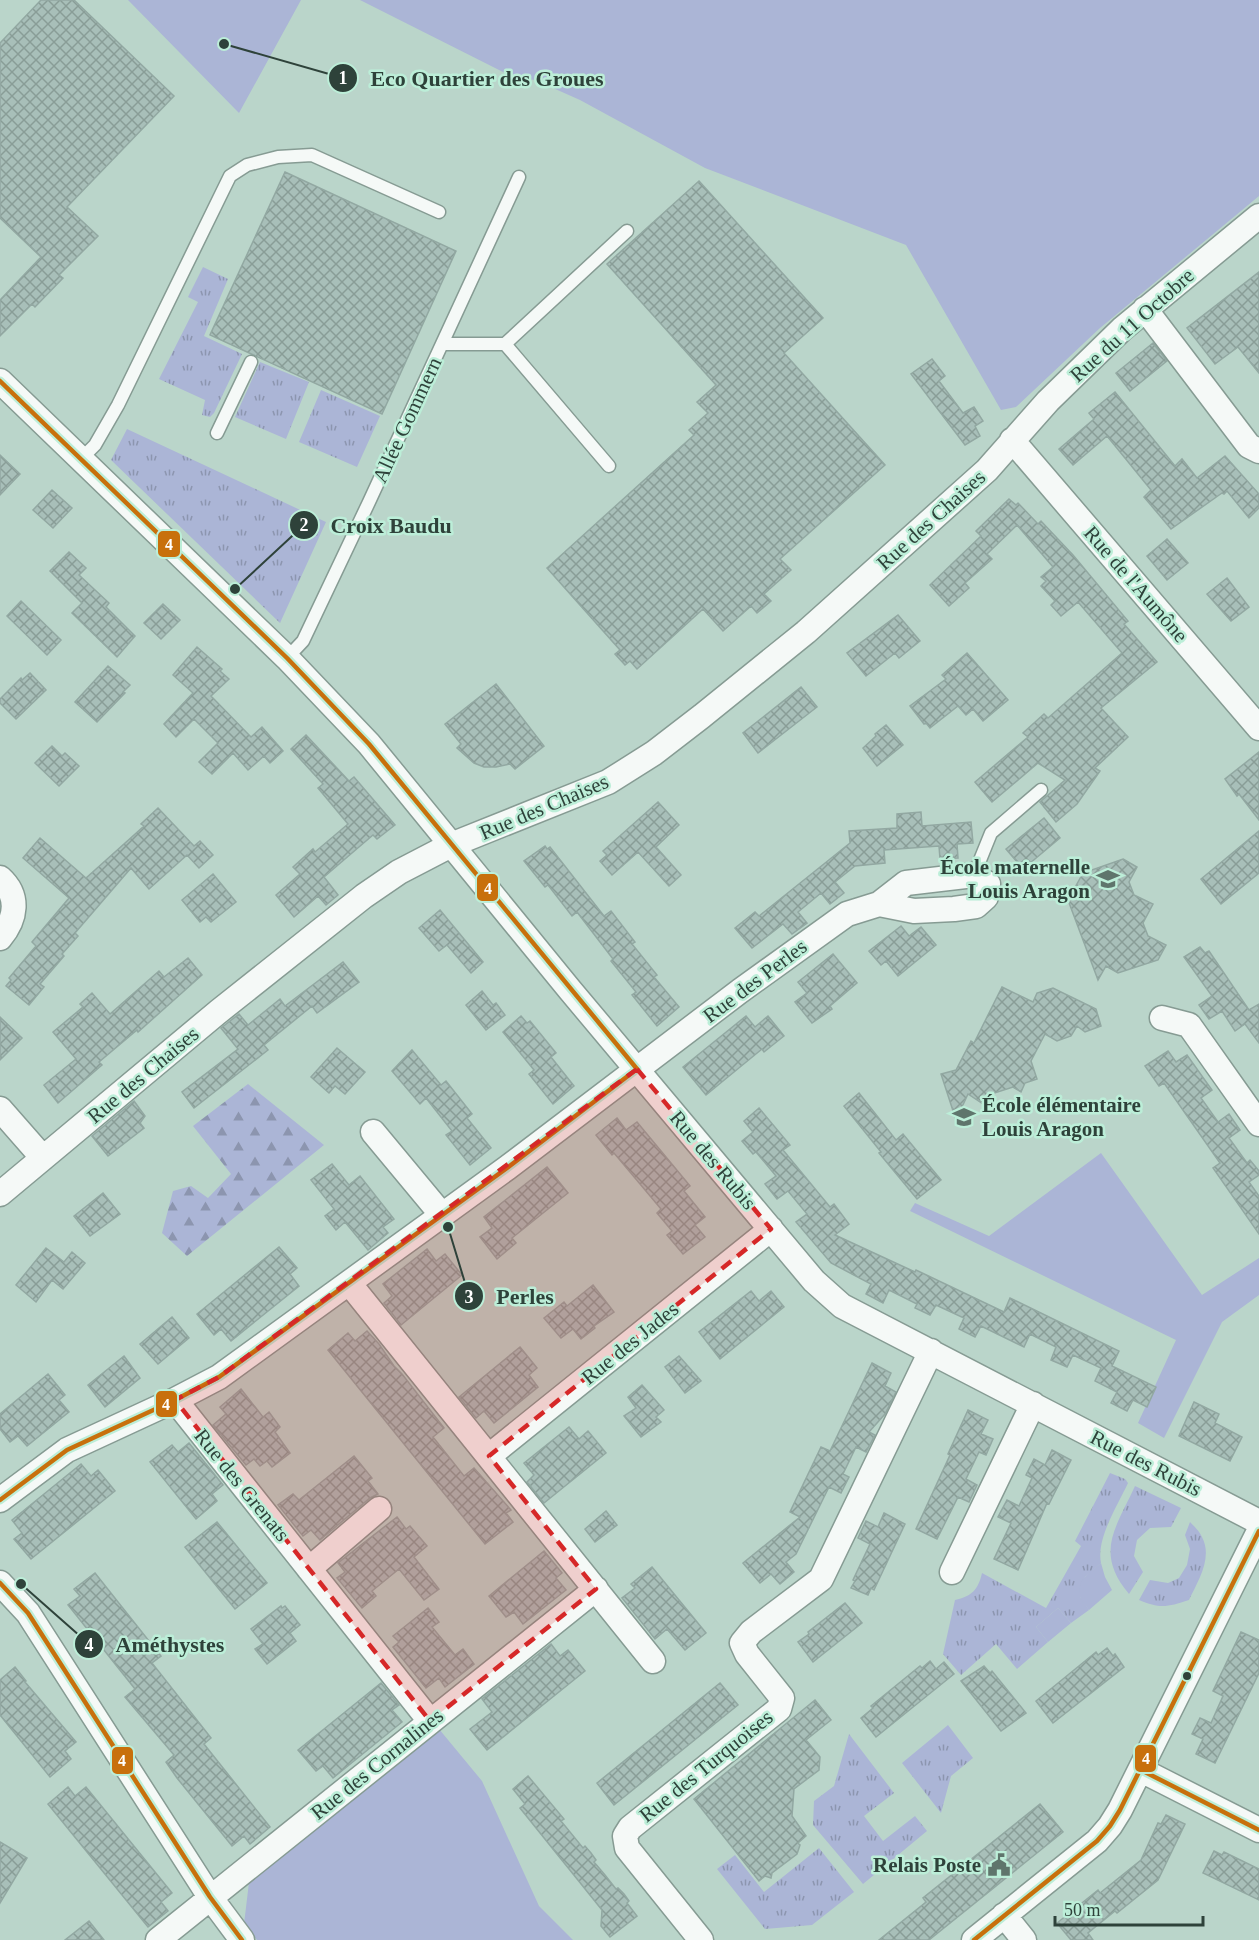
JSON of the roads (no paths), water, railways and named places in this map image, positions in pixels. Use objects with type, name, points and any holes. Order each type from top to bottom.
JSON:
[{"type":"street","name":"Rue du 11 Octobre","points":[[1012,440],[1122,328],[1259,216]]},
{"type":"street","points":[[1145,309],[1249,446],[1259,451]]},
{"type":"street","name":"Rue des Rubis","points":[[0,381],[287,658],[369,744],[814,1281],[842,1306],[1259,1522]]},
{"type":"street","name":"Rue de l'Aumône","points":[[1012,440],[1259,728]]},
{"type":"street","name":"Rue des Chaises","points":[[0,1194],[218,1012],[364,896],[405,868],[451,845],[608,782],[654,753],[806,632],[987,471],[1012,440]]},
{"type":"street","name":"Rue des Perles","points":[[0,1500],[67,1450],[219,1377],[442,1215],[847,914],[879,904],[914,911],[976,906],[986,897],[988,884],[974,875]]},
{"type":"street","points":[[0,878],[8,885],[14,900],[14,913],[0,938]]},
{"type":"street","points":[[1162,1018],[1189,1025],[1257,1120]]},
{"type":"street","points":[[0,1109],[43,1158]]},
{"type":"street","points":[[373,1132],[442,1215]]},
{"type":"street","name":"Rue des Jades","points":[[489,1456],[771,1229]]},
{"type":"street","points":[[349,1283],[653,1661]]},
{"type":"street","name":"Rue des Turquoises","points":[[701,1940],[627,1848],[624,1836],[630,1827],[779,1709],[782,1698],[747,1654],[742,1643],[751,1632],[821,1579],[931,1351]]},
{"type":"street","name":"Rue des Grenats","points":[[175,1400],[430,1721]]},
{"type":"street","points":[[952,1572],[1033,1404]]},
{"type":"street","points":[[309,1569],[379,1509]]},
{"type":"street","points":[[974,1940],[1097,1841],[1110,1826],[1259,1531]]},
{"type":"street","points":[[0,1583],[28,1613],[210,1897],[242,1940]]},
{"type":"street","name":"Rue des Cornalines","points":[[158,1940],[596,1589]]},
{"type":"street","points":[[1140,1770],[1259,1830]]},
{"type":"street","points":[[1004,1916],[1024,1940]]},
{"type":"lane","points":[[81,459],[94,445],[118,405],[230,176],[247,165],[278,157],[312,155],[439,212]]},
{"type":"lane","name":"Allée Gommern","points":[[287,658],[303,641],[519,177]]},
{"type":"lane","points":[[442,344],[505,344],[627,231]]},
{"type":"lane","points":[[505,344],[609,466]]},
{"type":"lane","points":[[217,433],[251,362]]},
{"type":"lane","points":[[974,875],[992,833],[1041,790]]},
{"type":"place","name":"Eco Quartier des Groues","points":[[224,44]]},
{"type":"place","name":"Croix Baudu","points":[[235,589]]},
{"type":"place","name":"École maternelle Louis Aragon","points":[[1108,879]]},
{"type":"place","name":"École élémentaire Louis Aragon","points":[[964,1117]]},
{"type":"place","name":"Perles","points":[[448,1227]]},
{"type":"place","name":"Améthystes","points":[[21,1584]]},
{"type":"place","name":"Relais Poste","points":[[999,1865]]}]
